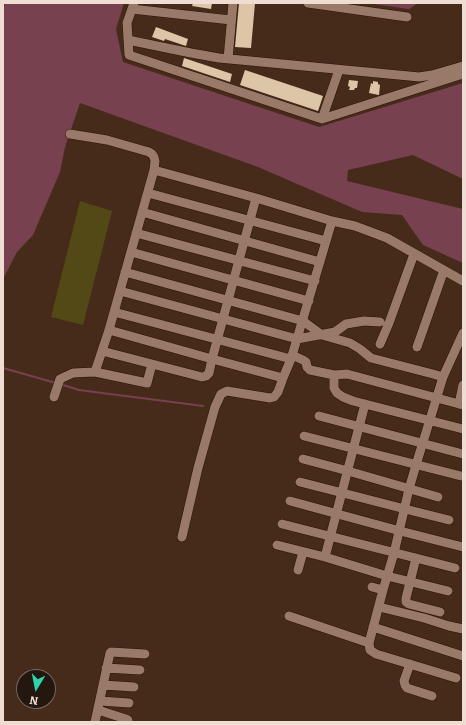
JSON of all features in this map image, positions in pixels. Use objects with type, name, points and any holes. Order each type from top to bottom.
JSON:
[{"type":"street","points":[[228,59],[233,3]]},
{"type":"street","points":[[308,3],[407,17]]},
{"type":"street","points":[[231,20],[133,6],[127,23],[129,55],[322,119],[463,74]]},
{"type":"street","points":[[128,40],[228,59],[391,75],[432,75],[463,66]]},
{"type":"street","points":[[322,119],[339,70]]},
{"type":"street","points":[[70,134],[107,140],[149,152],[152,154],[155,161],[154,170],[109,330],[95,372]]},
{"type":"street","points":[[154,170],[332,221],[356,226],[387,238],[463,281]]},
{"type":"street","points":[[148,192],[326,241]]},
{"type":"street","points":[[102,351],[202,377],[206,376],[218,340],[256,198]]},
{"type":"street","points":[[142,212],[320,262]]},
{"type":"street","points":[[182,537],[198,468],[215,408],[221,394],[227,391],[270,398],[274,397],[278,392],[292,357],[332,221]]},
{"type":"street","points":[[136,233],[315,281]]},
{"type":"street","points":[[131,252],[309,301]]},
{"type":"street","points":[[380,344],[414,254]]},
{"type":"street","points":[[417,347],[444,270]]},
{"type":"street","points":[[125,272],[303,321],[322,335],[350,343],[371,358],[443,377]]},
{"type":"street","points":[[120,291],[297,339],[335,332],[346,324],[364,321],[380,322]]},
{"type":"street","points":[[114,312],[218,340],[304,360],[310,370],[334,375],[347,374],[461,405],[463,385]]},
{"type":"street","points":[[109,330],[283,378]]},
{"type":"street","points":[[456,678],[376,654],[370,650],[369,643],[422,444],[443,377],[463,333]]},
{"type":"street","points":[[55,393],[60,379],[73,373],[95,372],[147,383],[152,364]]},
{"type":"street","points":[[334,375],[334,388],[337,394],[353,401],[463,429]]},
{"type":"street","points":[[325,557],[365,404]]},
{"type":"street","points":[[319,416],[463,454]]},
{"type":"street","points":[[304,436],[461,476]]},
{"type":"street","points":[[302,459],[438,496]]},
{"type":"street","points":[[300,482],[449,520]]},
{"type":"street","points":[[290,501],[463,547]]},
{"type":"street","points":[[282,524],[456,568]]},
{"type":"street","points":[[277,546],[325,557],[411,582],[448,590]]},
{"type":"street","points":[[298,570],[303,552]]},
{"type":"street","points":[[416,558],[406,602],[440,612]]},
{"type":"street","points":[[372,587],[383,590]]},
{"type":"street","points":[[379,607],[463,629]]},
{"type":"street","points":[[424,618],[426,608]]},
{"type":"street","points":[[288,616],[369,643]]},
{"type":"street","points":[[373,627],[463,656]]},
{"type":"street","points":[[95,722],[106,668],[111,652],[145,654]]},
{"type":"street","points":[[410,664],[404,685],[407,688],[432,696]]},
{"type":"street","points":[[106,668],[140,670]]},
{"type":"street","points":[[103,685],[134,687]]},
{"type":"street","points":[[99,706],[128,703]]},
{"type":"street","points":[[99,706],[128,720],[128,722]]},
{"type":"shaded area","points":[[5,3],[124,3],[116,29],[123,62],[319,127],[463,83],[463,179],[413,155],[348,170],[347,181],[463,209],[463,263],[423,245],[402,215],[362,212],[258,167],[80,103],[65,147],[60,172],[33,235],[17,252],[3,279],[3,11]]},
{"type":"shaded area","points":[[366,3],[418,3],[409,9]]},
{"type":"shaded area","points":[[80,201],[112,211],[83,325],[51,317]]},
{"type":"building","points":[[193,3],[212,3],[211,9],[192,6]]},
{"type":"building","points":[[239,3],[255,3],[251,48],[235,47]]},
{"type":"building","points":[[156,27],[188,39],[186,46],[165,39],[164,41],[152,37]]},
{"type":"building","points":[[184,58],[232,74],[230,82],[182,66]]},
{"type":"building","points":[[245,70],[323,96],[318,111],[240,85]]},
{"type":"building","points":[[349,80],[358,81],[357,88],[354,90],[349,90]]},
{"type":"building","points":[[373,81],[378,82],[380,85],[379,95],[369,93],[371,83],[373,84]]},
{"type":"waterway","points":[[3,368],[56,383]]},
{"type":"waterway","points":[[60,384],[79,390],[203,406]]}]
